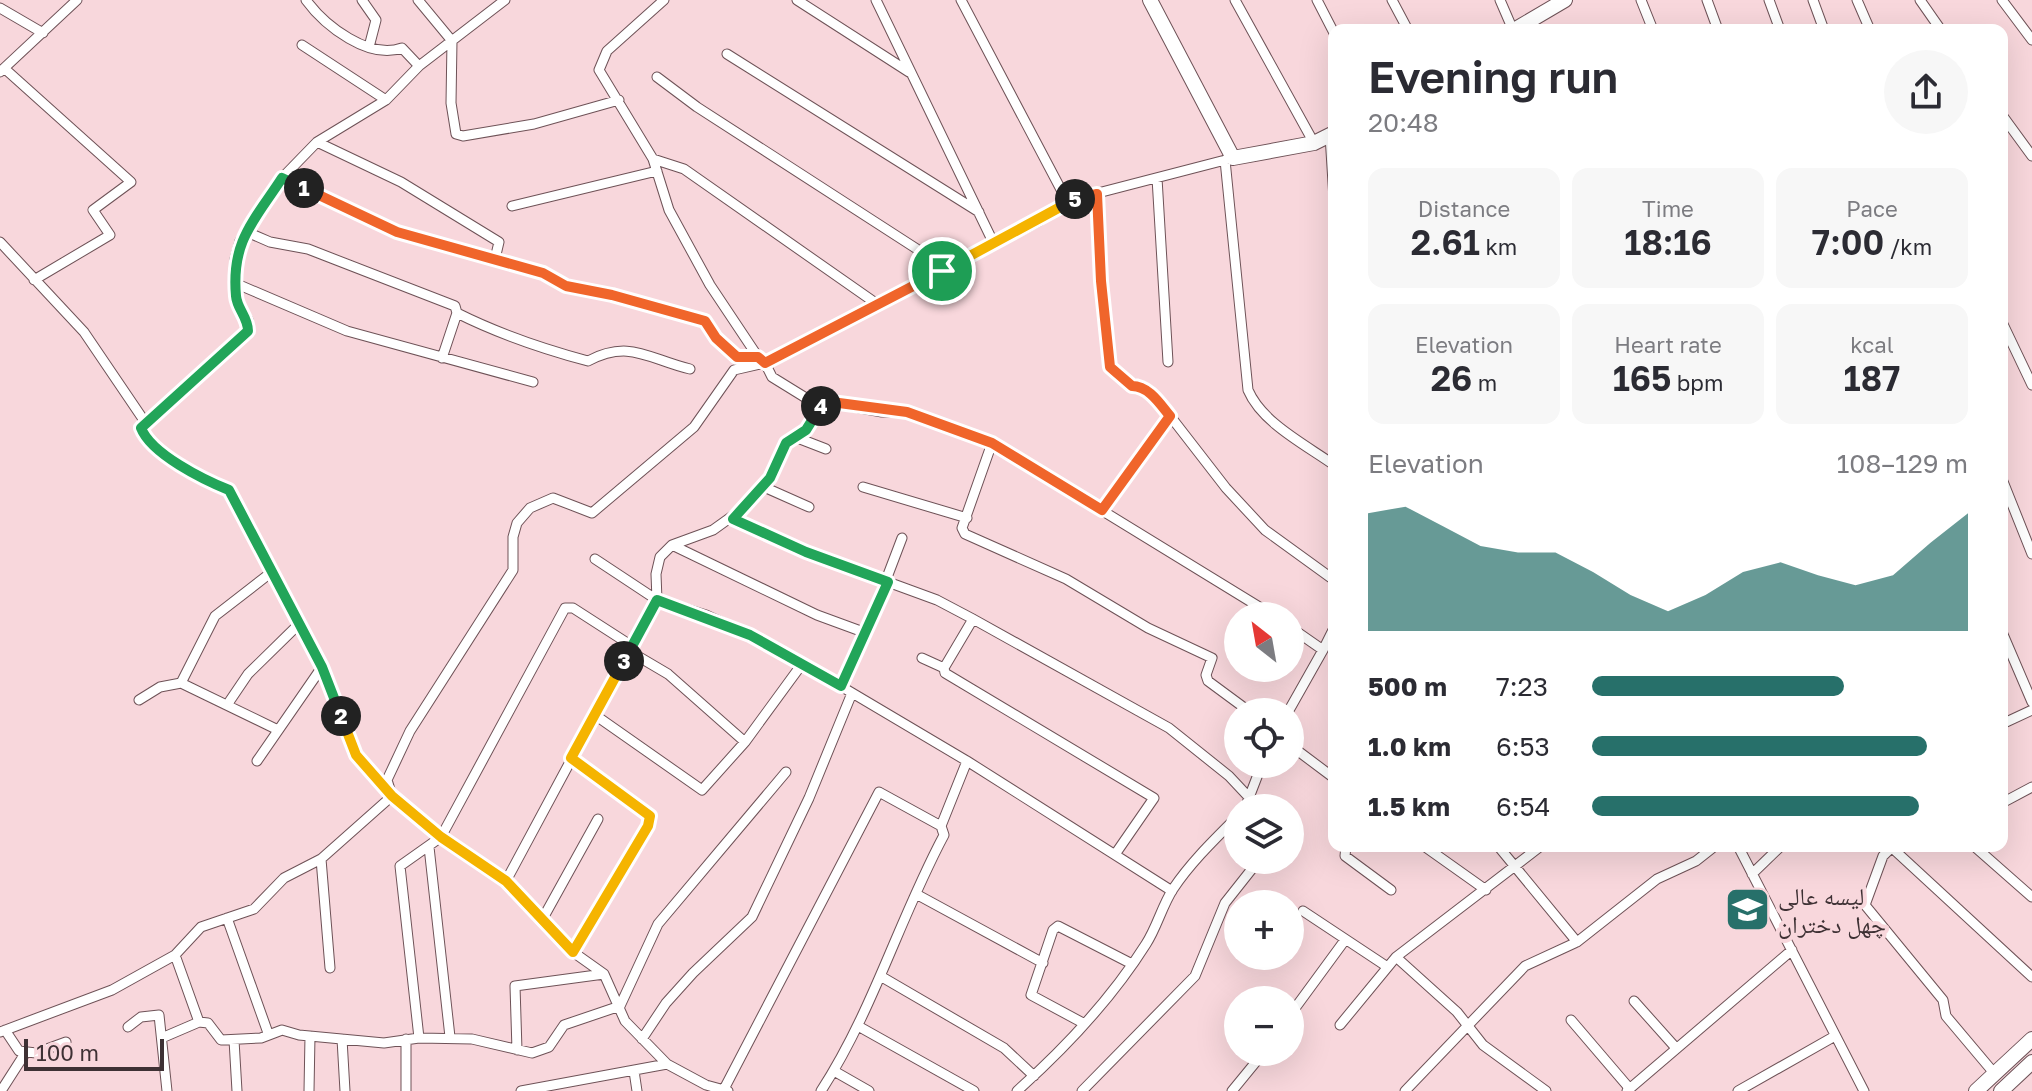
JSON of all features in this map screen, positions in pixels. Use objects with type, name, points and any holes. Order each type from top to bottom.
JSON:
[{"type":"street","points":[[34,280],[110,235],[93,210],[131,182],[2,70],[77,0]]},
{"type":"street","points":[[306,0],[319,18],[382,52],[402,48],[419,66]]},
{"type":"street","points":[[362,0],[376,20],[369,47]]},
{"type":"street","points":[[418,0],[452,41],[451,103],[456,134],[463,136],[534,124],[619,100]]},
{"type":"street","points":[[505,0],[419,66],[386,100],[317,142],[282,178],[247,232],[235,259],[235,299],[248,320],[248,331],[145,422],[141,428],[146,441],[206,481],[229,490],[322,667],[356,755],[392,796],[441,837],[506,881],[573,952],[604,974],[625,1021],[667,1064],[704,1088],[726,1090],[879,792],[941,826]]},
{"type":"street","points":[[664,0],[607,51],[599,70],[653,159],[669,210],[710,285],[772,377],[806,398],[907,412],[992,443],[1251,602]]},
{"type":"street","points":[[797,0],[912,74]]},
{"type":"street","points":[[876,0],[994,244]]},
{"type":"street","points":[[961,0],[1067,201]]},
{"type":"street","points":[[1150,0],[1229,159],[1248,390],[1253,403],[1328,461]]},
{"type":"street","points":[[1235,0],[1314,143]]},
{"type":"street","points":[[1317,0],[1329,24]]},
{"type":"street","points":[[1392,0],[1405,24]]},
{"type":"street","points":[[1500,0],[1510,24]]},
{"type":"street","points":[[1641,0],[1651,24]]},
{"type":"street","points":[[1707,0],[1716,24]]},
{"type":"street","points":[[1769,0],[1778,24]]},
{"type":"street","points":[[1813,0],[1822,24]]},
{"type":"street","points":[[1857,0],[1867,24]]},
{"type":"street","points":[[1920,0],[1937,24]]},
{"type":"street","points":[[2002,0],[2032,40]]},
{"type":"street","points":[[1523,24],[1562,1]]},
{"type":"street","points":[[0,8],[43,33]]},
{"type":"street","points":[[302,45],[386,100]]},
{"type":"street","points":[[727,54],[979,212]]},
{"type":"street","points":[[657,77],[697,107],[920,251],[942,271]]},
{"type":"street","points":[[2008,123],[2032,156]]},
{"type":"street","points":[[392,796],[387,780],[410,731],[513,570],[513,537],[517,523],[530,508],[553,498],[592,513],[694,427],[734,370],[877,304],[994,244],[1067,201],[1229,159],[1314,143],[1328,136]]},
{"type":"street","points":[[317,142],[401,182],[499,242],[495,259]]},
{"type":"street","points":[[653,159],[684,169],[877,304]]},
{"type":"street","points":[[512,206],[657,171]]},
{"type":"street","points":[[282,178],[397,232],[543,273],[566,286],[612,295],[705,321],[716,338],[737,357],[761,360]]},
{"type":"street","points":[[1157,178],[1168,362]]},
{"type":"street","points":[[1097,194],[1107,357],[1112,371],[1132,386],[1140,386],[1170,416],[1226,488],[1265,530],[1328,576]]},
{"type":"street","points":[[247,232],[270,242],[308,249],[455,306],[457,313],[442,358]]},
{"type":"street","points":[[0,242],[84,332],[145,422]]},
{"type":"street","points":[[237,284],[347,331],[533,382]]},
{"type":"street","points":[[457,313],[489,329],[588,361],[607,351],[625,349],[690,369]]},
{"type":"street","points":[[2008,335],[2032,385]]},
{"type":"street","points":[[506,881],[657,600],[656,574],[660,557],[672,545],[733,519],[764,487],[786,443],[806,430],[824,401]]},
{"type":"street","points":[[1102,510],[1170,416]]},
{"type":"street","points":[[795,437],[826,449]]},
{"type":"street","points":[[992,443],[962,528],[965,534],[1066,579],[1148,628],[1212,658],[1206,675],[1208,681],[1231,698]]},
{"type":"street","points":[[764,487],[809,507]]},
{"type":"street","points":[[863,487],[967,518]]},
{"type":"street","points":[[2008,494],[2032,554]]},
{"type":"street","points":[[733,519],[806,552],[937,600],[973,619],[1169,728],[1229,776],[1244,794]]},
{"type":"street","points":[[841,686],[866,633],[902,538]]},
{"type":"street","points":[[672,545],[817,615],[866,633]]},
{"type":"street","points":[[595,559],[657,600],[739,630],[841,686],[1116,853],[1172,891]]},
{"type":"street","points":[[181,683],[215,616],[273,571]]},
{"type":"street","points":[[419,1038],[400,866],[441,837],[565,608],[573,608],[668,674],[745,742]]},
{"type":"street","points":[[944,668],[973,619]]},
{"type":"street","points":[[227,705],[248,674],[298,625]]},
{"type":"street","points":[[1304,637],[1323,650]]},
{"type":"street","points":[[1296,698],[1328,642]]},
{"type":"street","points":[[2008,646],[2032,702]]},
{"type":"street","points":[[922,658],[944,668],[945,673],[1152,795],[1153,803],[1116,853]]},
{"type":"street","points":[[595,715],[702,790],[745,742],[802,664]]},
{"type":"street","points":[[257,761],[322,667]]},
{"type":"street","points":[[139,700],[160,687],[181,683],[278,730]]},
{"type":"street","points":[[642,1039],[675,993],[752,917],[809,798],[852,693]]},
{"type":"street","points":[[2008,721],[2032,710]]},
{"type":"street","points":[[1304,756],[1328,774]]},
{"type":"street","points":[[571,758],[650,816],[648,826],[573,952]]},
{"type":"street","points":[[821,1091],[882,977],[944,835],[941,826],[967,761]]},
{"type":"street","points":[[164,1037],[199,1022],[208,1023],[221,1040],[261,1038],[282,1030],[310,1036],[384,1043],[450,1037],[532,1053],[549,1047],[564,1025],[620,1006],[658,924],[786,772]]},
{"type":"street","points":[[2008,800],[2032,787]]},
{"type":"street","points":[[66,1042],[56,1048],[26,1052],[13,1045],[3,1031],[112,990],[175,955],[201,927],[254,909],[284,878],[321,859],[392,796]]},
{"type":"street","points":[[542,920],[598,819]]},
{"type":"street","points":[[1017,1091],[1083,1023],[1132,964],[1160,919],[1172,891],[1202,852],[1224,830]]},
{"type":"street","points":[[429,847],[450,1037]]},
{"type":"street","points":[[1345,852],[1345,856],[1391,890]]},
{"type":"street","points":[[1432,852],[1486,890]]},
{"type":"street","points":[[1503,852],[1577,942]]},
{"type":"street","points":[[1340,1025],[1396,957],[1533,852]]},
{"type":"street","points":[[1405,1091],[1525,966],[1577,942],[1657,879],[1696,861],[1707,852]]},
{"type":"street","points":[[1741,852],[1864,1091]]},
{"type":"street","points":[[1752,874],[1775,852]]},
{"type":"street","points":[[1887,852],[1865,905],[1943,1000],[1946,1016],[1994,1073]]},
{"type":"street","points":[[1896,852],[2032,977]]},
{"type":"street","points":[[1981,852],[2032,897]]},
{"type":"street","points":[[321,859],[330,968]]},
{"type":"street","points":[[1082,1091],[1195,976],[1225,903],[1248,874]]},
{"type":"street","points":[[916,894],[1043,963]]},
{"type":"street","points":[[1304,912],[1386,966]]},
{"type":"street","points":[[227,918],[268,1033]]},
{"type":"street","points":[[1083,1023],[1031,995],[1058,926],[1132,964]]},
{"type":"street","points":[[1304,996],[1345,940]]},
{"type":"street","points":[[1571,1020],[1634,1089],[1676,1048],[1792,950]]},
{"type":"street","points":[[175,955],[199,1022]]},
{"type":"street","points":[[1396,957],[1457,1012],[1467,1029],[1546,1091]]},
{"type":"street","points":[[517,1050],[515,986],[604,974]]},
{"type":"street","points":[[882,977],[1004,1048],[1034,1076]]},
{"type":"street","points":[[1634,1001],[1676,1048]]},
{"type":"street","points":[[128,1027],[154,1014],[159,1015],[164,1037],[167,1091]]},
{"type":"street","points":[[858,1026],[974,1091]]},
{"type":"street","points":[[309,1091],[310,1036]]},
{"type":"street","points":[[1738,1091],[1835,1036]]},
{"type":"street","points":[[342,1039],[345,1091]]},
{"type":"street","points":[[406,1039],[406,1091]]},
{"type":"street","points":[[1976,1091],[2032,1039]]},
{"type":"street","points":[[234,1040],[237,1091]]},
{"type":"street","points":[[1,1091],[26,1052]]},
{"type":"street","points":[[2001,1091],[2032,1062]]},
{"type":"street","points":[[521,1091],[571,1087],[667,1064]]},
{"type":"street","points":[[1232,1091],[1254,1066]]},
{"type":"street","points":[[634,1071],[637,1091]]},
{"type":"street","points":[[834,1071],[869,1091]]},
{"type":"street","points":[[1243,1081],[1249,1091]]},
{"type":"place","name":"لیسه عالی چهل دختران","points":[[1747,909]]},
{"type":"route","points":[[282,178],[397,232],[543,273],[566,286],[612,295],[705,321],[716,338],[737,357],[758,357],[765,363],[942,271],[1039,221],[1067,201],[1097,194],[1107,357],[1112,371],[1157,399],[1170,416],[1102,510],[992,443],[907,412],[882,412],[824,401],[806,430],[786,443],[764,487],[733,519],[806,552],[886,580],[888,582],[866,633],[841,686],[750,635],[706,615],[657,600],[571,758],[650,816],[648,826],[573,952],[506,881],[441,837],[392,796],[356,755],[322,667],[229,490],[206,481],[146,441],[141,428],[248,331],[248,320],[235,299],[235,259],[240,241],[282,178]]}]
